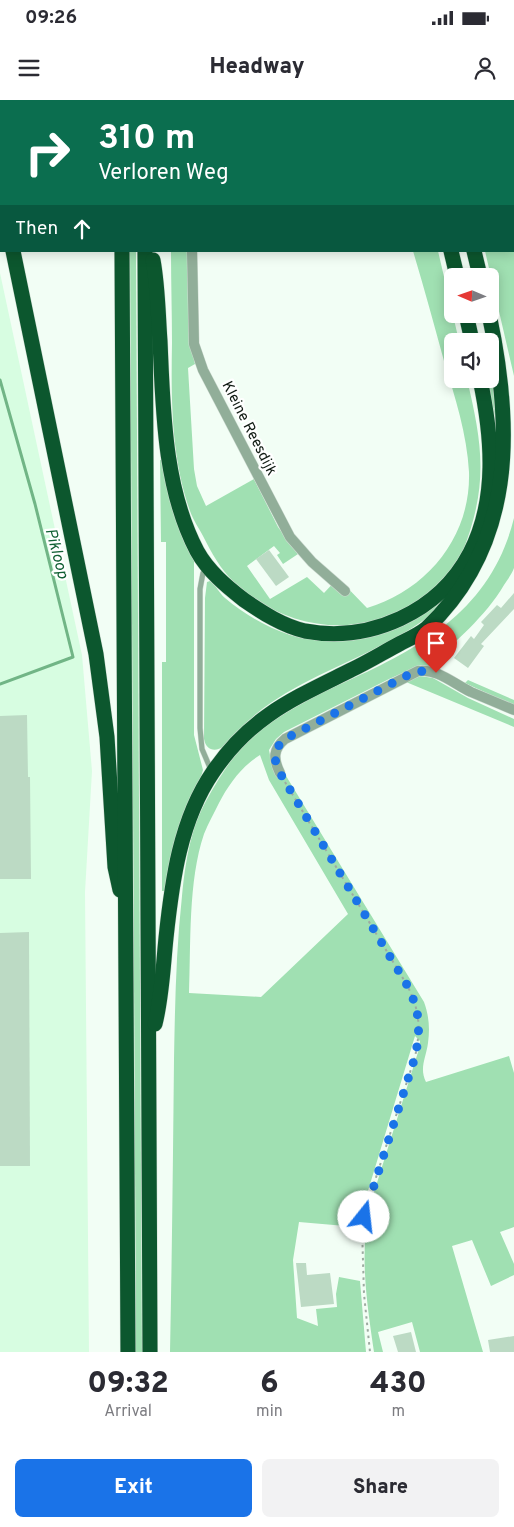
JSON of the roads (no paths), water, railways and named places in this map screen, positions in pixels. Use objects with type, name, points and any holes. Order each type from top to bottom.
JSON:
[{"type":"highway","points":[[122,252],[128,1352]]},
{"type":"highway","points":[[145,252],[150,1352]]},
{"type":"highway","points":[[151,252],[157,291],[166,441],[184,523],[198,552],[218,579],[261,612],[290,626],[304,631],[339,634],[368,631],[413,613],[428,602],[454,577],[470,553],[477,537],[488,492],[491,451],[490,431],[482,388]]},
{"type":"highway","points":[[450,252],[455,268]]},
{"type":"highway","points":[[474,252],[478,268]]},
{"type":"highway","points":[[12,254],[90,620],[107,737],[115,867],[118,885],[126,905]]},
{"type":"highway","points":[[149,1048],[160,1001],[172,886],[181,844],[196,804],[212,773],[239,740],[263,718],[304,692],[351,670],[426,630],[464,595],[490,558],[504,516],[512,448],[512,428],[506,388],[491,323]]},
{"type":"street","name":"Kleine Reesdijk","points":[[192,252],[194,344],[203,370],[290,537],[312,562],[345,591]]},
{"type":"street","points":[[280,773],[275,764],[274,757],[280,744],[285,739],[409,675],[422,671],[436,673],[472,692],[514,710]]},
{"type":"lane","points":[[207,565],[203,573],[200,589],[200,728],[202,749],[212,773]]},
{"type":"waterway","name":"Pikloop","points":[[0,380],[35,504],[73,657],[0,684]]}]
